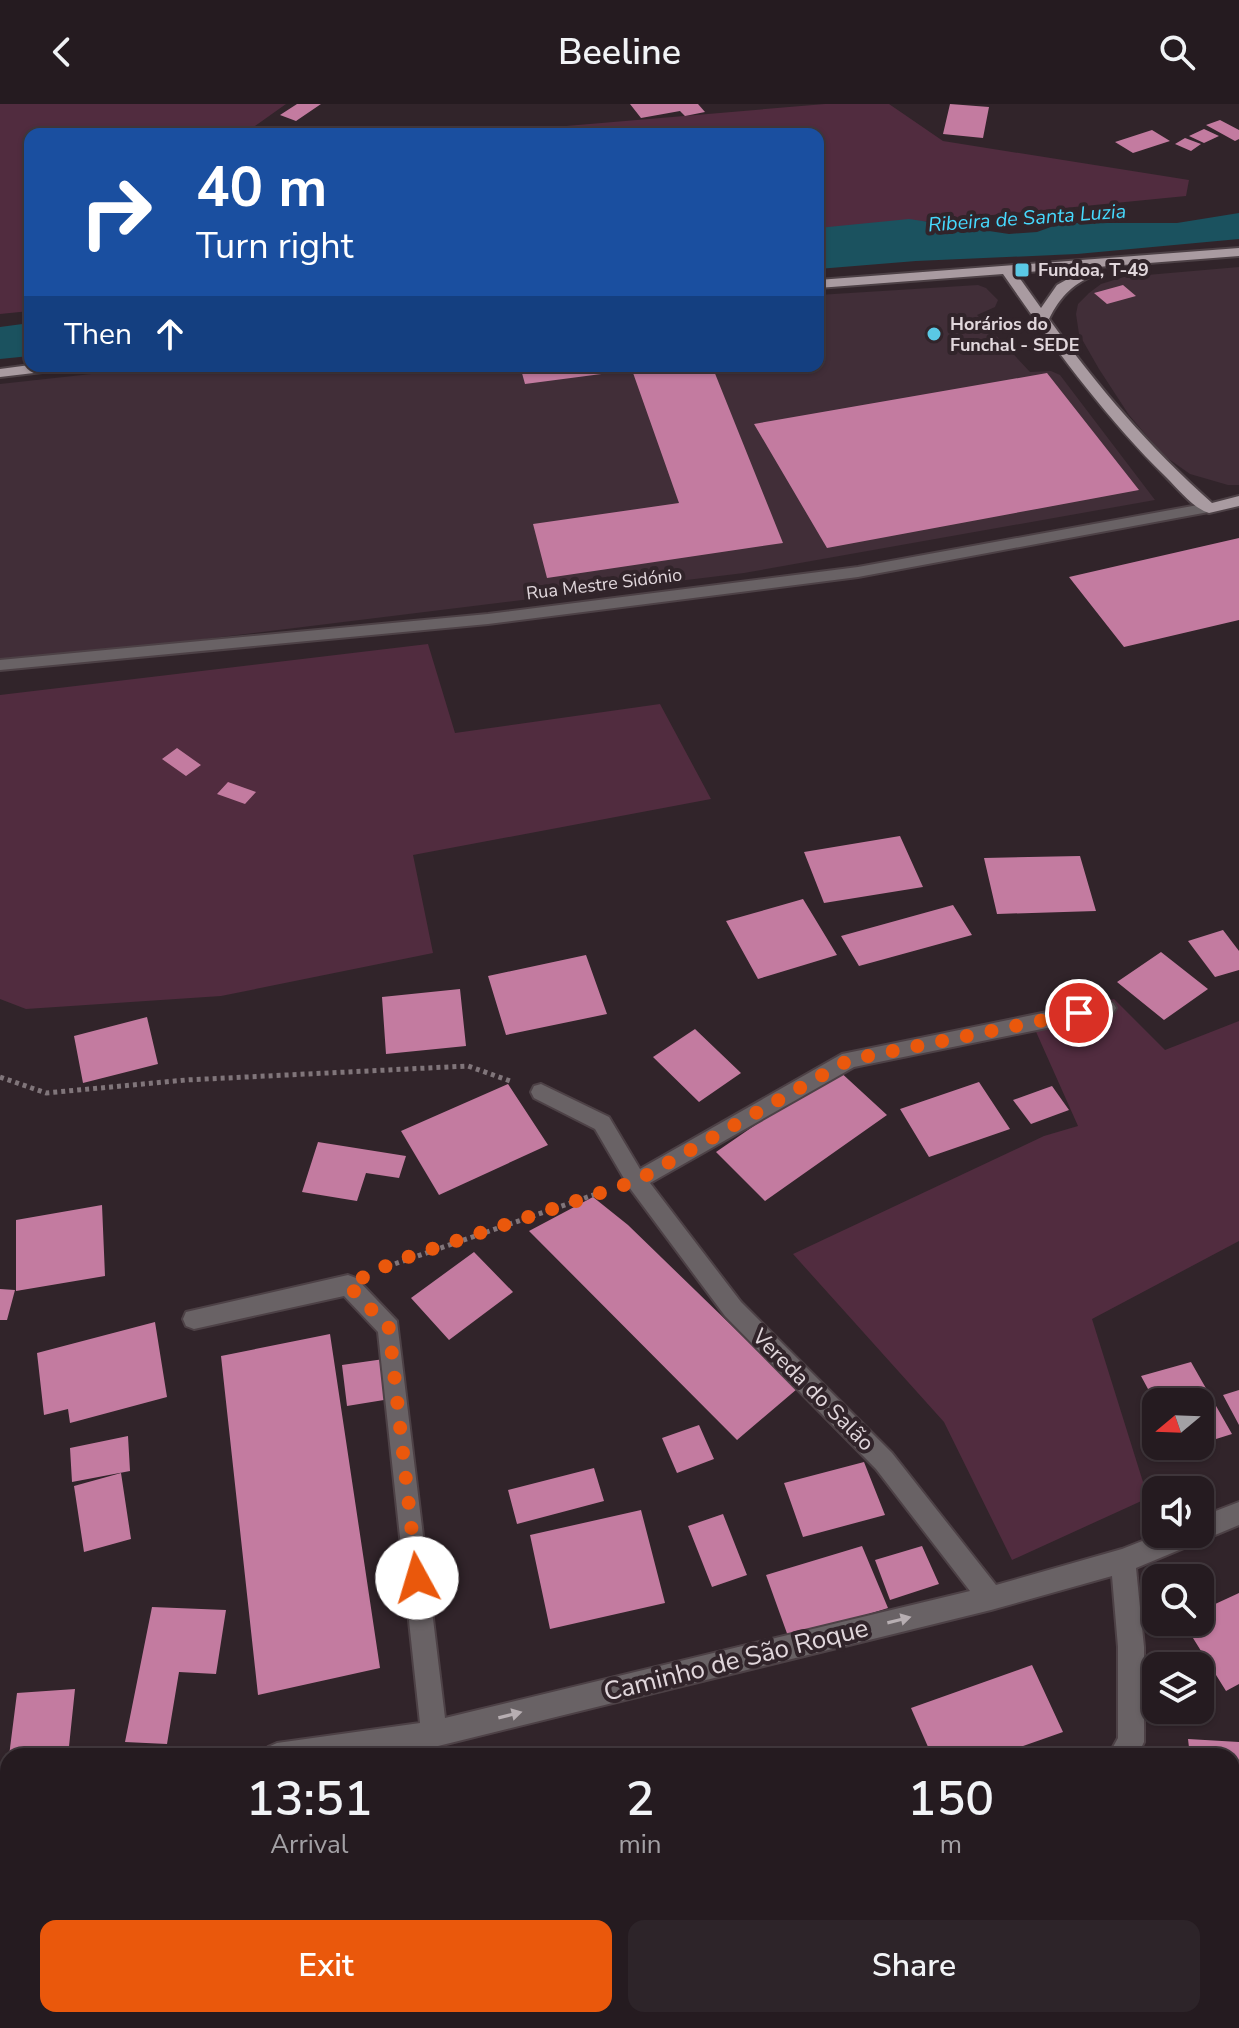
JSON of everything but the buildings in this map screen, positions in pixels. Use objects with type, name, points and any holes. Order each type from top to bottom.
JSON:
[{"type":"main road","points":[[824,284],[1239,252]]},
{"type":"main road","points":[[1042,319],[1054,294],[1070,279],[1113,263]]},
{"type":"main road","points":[[1008,271],[1076,366],[1182,485],[1209,508],[1239,501]]},
{"type":"main road","points":[[0,373],[24,370]]},
{"type":"street","name":"Rua Mestre Sidónio","points":[[0,665],[488,619],[828,576],[1209,508]]},
{"type":"street","points":[[636,1181],[849,1060],[1106,1008]]},
{"type":"street","name":"Vereda do Salão","points":[[541,1092],[602,1123],[636,1181],[733,1309],[884,1461],[991,1598]]},
{"type":"street","points":[[194,1319],[348,1285],[389,1328],[434,1734]]},
{"type":"street","points":[[1214,1523],[1239,1513]]},
{"type":"street","name":"Caminho de São Roque","points":[[334,1748],[434,1734],[991,1598],[1123,1561],[1154,1548]]},
{"type":"street","points":[[1123,1561],[1131,1647],[1131,1742],[1127,1748]]},
{"type":"path","points":[[0,1077],[46,1093],[186,1080],[468,1066],[541,1092]]},
{"type":"path","points":[[348,1285],[396,1261],[636,1181]]},
{"type":"shaded area","points":[[0,104],[286,104],[252,128],[24,128],[24,312],[0,314]]},
{"type":"shaded area","points":[[825,104],[889,104],[943,141],[1189,180],[1186,196],[824,231],[824,128],[474,128],[566,126]]},
{"type":"shaded area","points":[[1239,267],[1239,485],[1228,485],[1190,474],[1163,455],[1129,415],[1099,369],[1079,334],[1076,314],[1078,304],[1089,293],[1101,284],[1124,277]]},
{"type":"shaded area","name":"Horários do Funchal - SEDE","points":[[978,285],[986,288],[998,300],[995,307],[977,315],[1030,372],[1051,371],[1060,375],[1155,500],[744,573],[0,664],[0,384],[109,372],[824,372],[824,295]]},
{"type":"shaded area","points":[[428,644],[455,733],[660,704],[711,799],[413,855],[433,953],[221,996],[26,1009],[0,999],[0,695]]},
{"type":"shaded area","points":[[1114,999],[1165,1050],[1239,1021],[1239,1241],[1092,1319],[1142,1479],[1142,1501],[1012,1560],[944,1422],[793,1254],[1044,1136],[1078,1126],[1029,1016]]},
{"type":"water","points":[[1239,213],[1239,239],[1077,254],[824,269],[824,227],[909,219],[1009,234],[1037,232],[1062,223],[1177,223]]},
{"type":"water","points":[[24,324],[24,357],[0,359],[0,327]]},
{"type":"place","name":"Fundoa, T-49","points":[[1022,270]]},
{"type":"place","name":"Horários do Funchal - SEDE","points":[[934,334]]},
{"type":"route","points":[[417,1578],[389,1328],[348,1285],[396,1261],[636,1181],[849,1060],[1079,1013]]},
{"type":"water label","name":"Ribeira de Santa Luzia","points":[[1027,218]]}]
